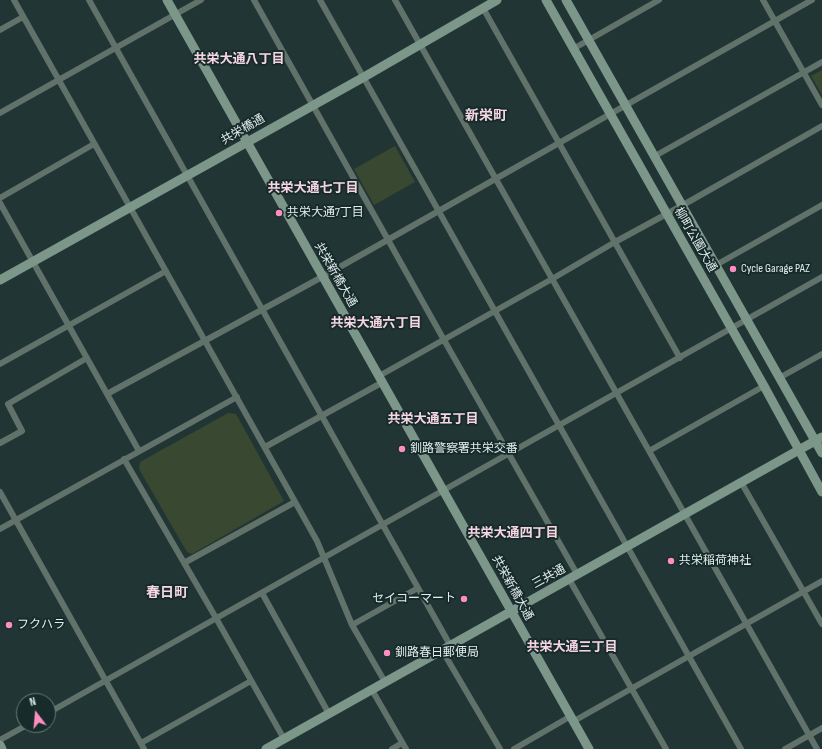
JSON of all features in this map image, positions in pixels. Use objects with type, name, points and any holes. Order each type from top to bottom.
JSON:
[{"type":"street","points":[[14,0],[317,541],[352,625],[385,682]]},
{"type":"street","points":[[89,0],[418,588],[446,648],[500,749]]},
{"type":"street","name":"共栄新橋大通","points":[[168,0],[322,277],[589,749]]},
{"type":"street","points":[[0,113],[202,0]]},
{"type":"street","points":[[254,0],[444,340],[510,454],[632,689],[666,749]]},
{"type":"street","points":[[320,0],[741,749]]},
{"type":"street","points":[[395,0],[817,749]]},
{"type":"street","name":"共栄橋通","points":[[0,280],[312,104],[364,77],[497,0]]},
{"type":"street","name":"柳町公園大通","points":[[546,0],[764,386],[822,492]]},
{"type":"street","name":"柳町公園大通","points":[[566,0],[683,205],[779,378],[819,439],[822,453]]},
{"type":"street","points":[[573,50],[660,0]]},
{"type":"street","points":[[763,0],[822,105]]},
{"type":"street","points":[[107,394],[322,277],[812,0]]},
{"type":"street","points":[[483,8],[680,358]]},
{"type":"street","points":[[0,30],[23,17]]},
{"type":"street","points":[[655,156],[822,62]]},
{"type":"street","points":[[265,447],[322,416],[444,340],[822,126]]},
{"type":"street","points":[[0,198],[94,144]]},
{"type":"street","points":[[0,203],[139,451]]},
{"type":"street","points":[[716,265],[822,205]]},
{"type":"street","points":[[0,364],[166,271]]},
{"type":"street","points":[[56,709],[560,426],[822,277]]},
{"type":"street","points":[[779,378],[822,354]]},
{"type":"street","points":[[0,443],[22,431],[8,404],[87,358]]},
{"type":"street","points":[[649,451],[764,386]]},
{"type":"street","points":[[0,529],[237,397]]},
{"type":"street","name":"三共通","points":[[266,749],[819,439]]},
{"type":"street","points":[[124,459],[284,739]]},
{"type":"street","points":[[741,482],[822,624]]},
{"type":"street","points":[[0,492],[143,746],[251,681]]},
{"type":"street","points":[[184,563],[295,502]]},
{"type":"street","points":[[514,749],[632,689],[822,580]]},
{"type":"street","points":[[352,625],[418,588]]},
{"type":"street","points":[[262,593],[329,714]]},
{"type":"street","points":[[372,690],[404,746],[392,749]]},
{"type":"street","points":[[785,749],[822,728]]},
{"type":"street","points":[[0,740],[16,731]]},
{"type":"street","points":[[0,745],[2,749]]},
{"type":"green space","points":[[822,70],[822,95],[811,76]]},
{"type":"green space","points":[[395,146],[415,182],[374,205],[354,169]]},
{"type":"green space","points":[[228,413],[236,414],[284,501],[192,554],[187,552],[139,469],[140,462]]},
{"type":"place","name":"共栄大通7丁目","points":[[279,213]]},
{"type":"place","name":"Cycle Garage PAZ","points":[[733,269]]},
{"type":"place","name":"釧路警察署共栄交番","points":[[402,449]]},
{"type":"place","name":"共栄稲荷神社","points":[[671,561]]},
{"type":"place","name":"セイコーマート","points":[[464,599]]},
{"type":"place","name":"フクハラ","points":[[9,625]]},
{"type":"place","name":"釧路春日郵便局","points":[[387,653]]},
{"type":"district","name":"共栄大通八丁目","points":[[239,60]]},
{"type":"district","name":"新栄町","points":[[486,116]]},
{"type":"district","name":"共栄大通七丁目","points":[[313,189]]},
{"type":"district","name":"共栄大通六丁目","points":[[376,324]]},
{"type":"district","name":"共栄大通五丁目","points":[[433,420]]},
{"type":"district","name":"共栄大通四丁目","points":[[513,534]]},
{"type":"district","name":"春日町","points":[[167,593]]},
{"type":"district","name":"共栄大通三丁目","points":[[572,648]]}]
